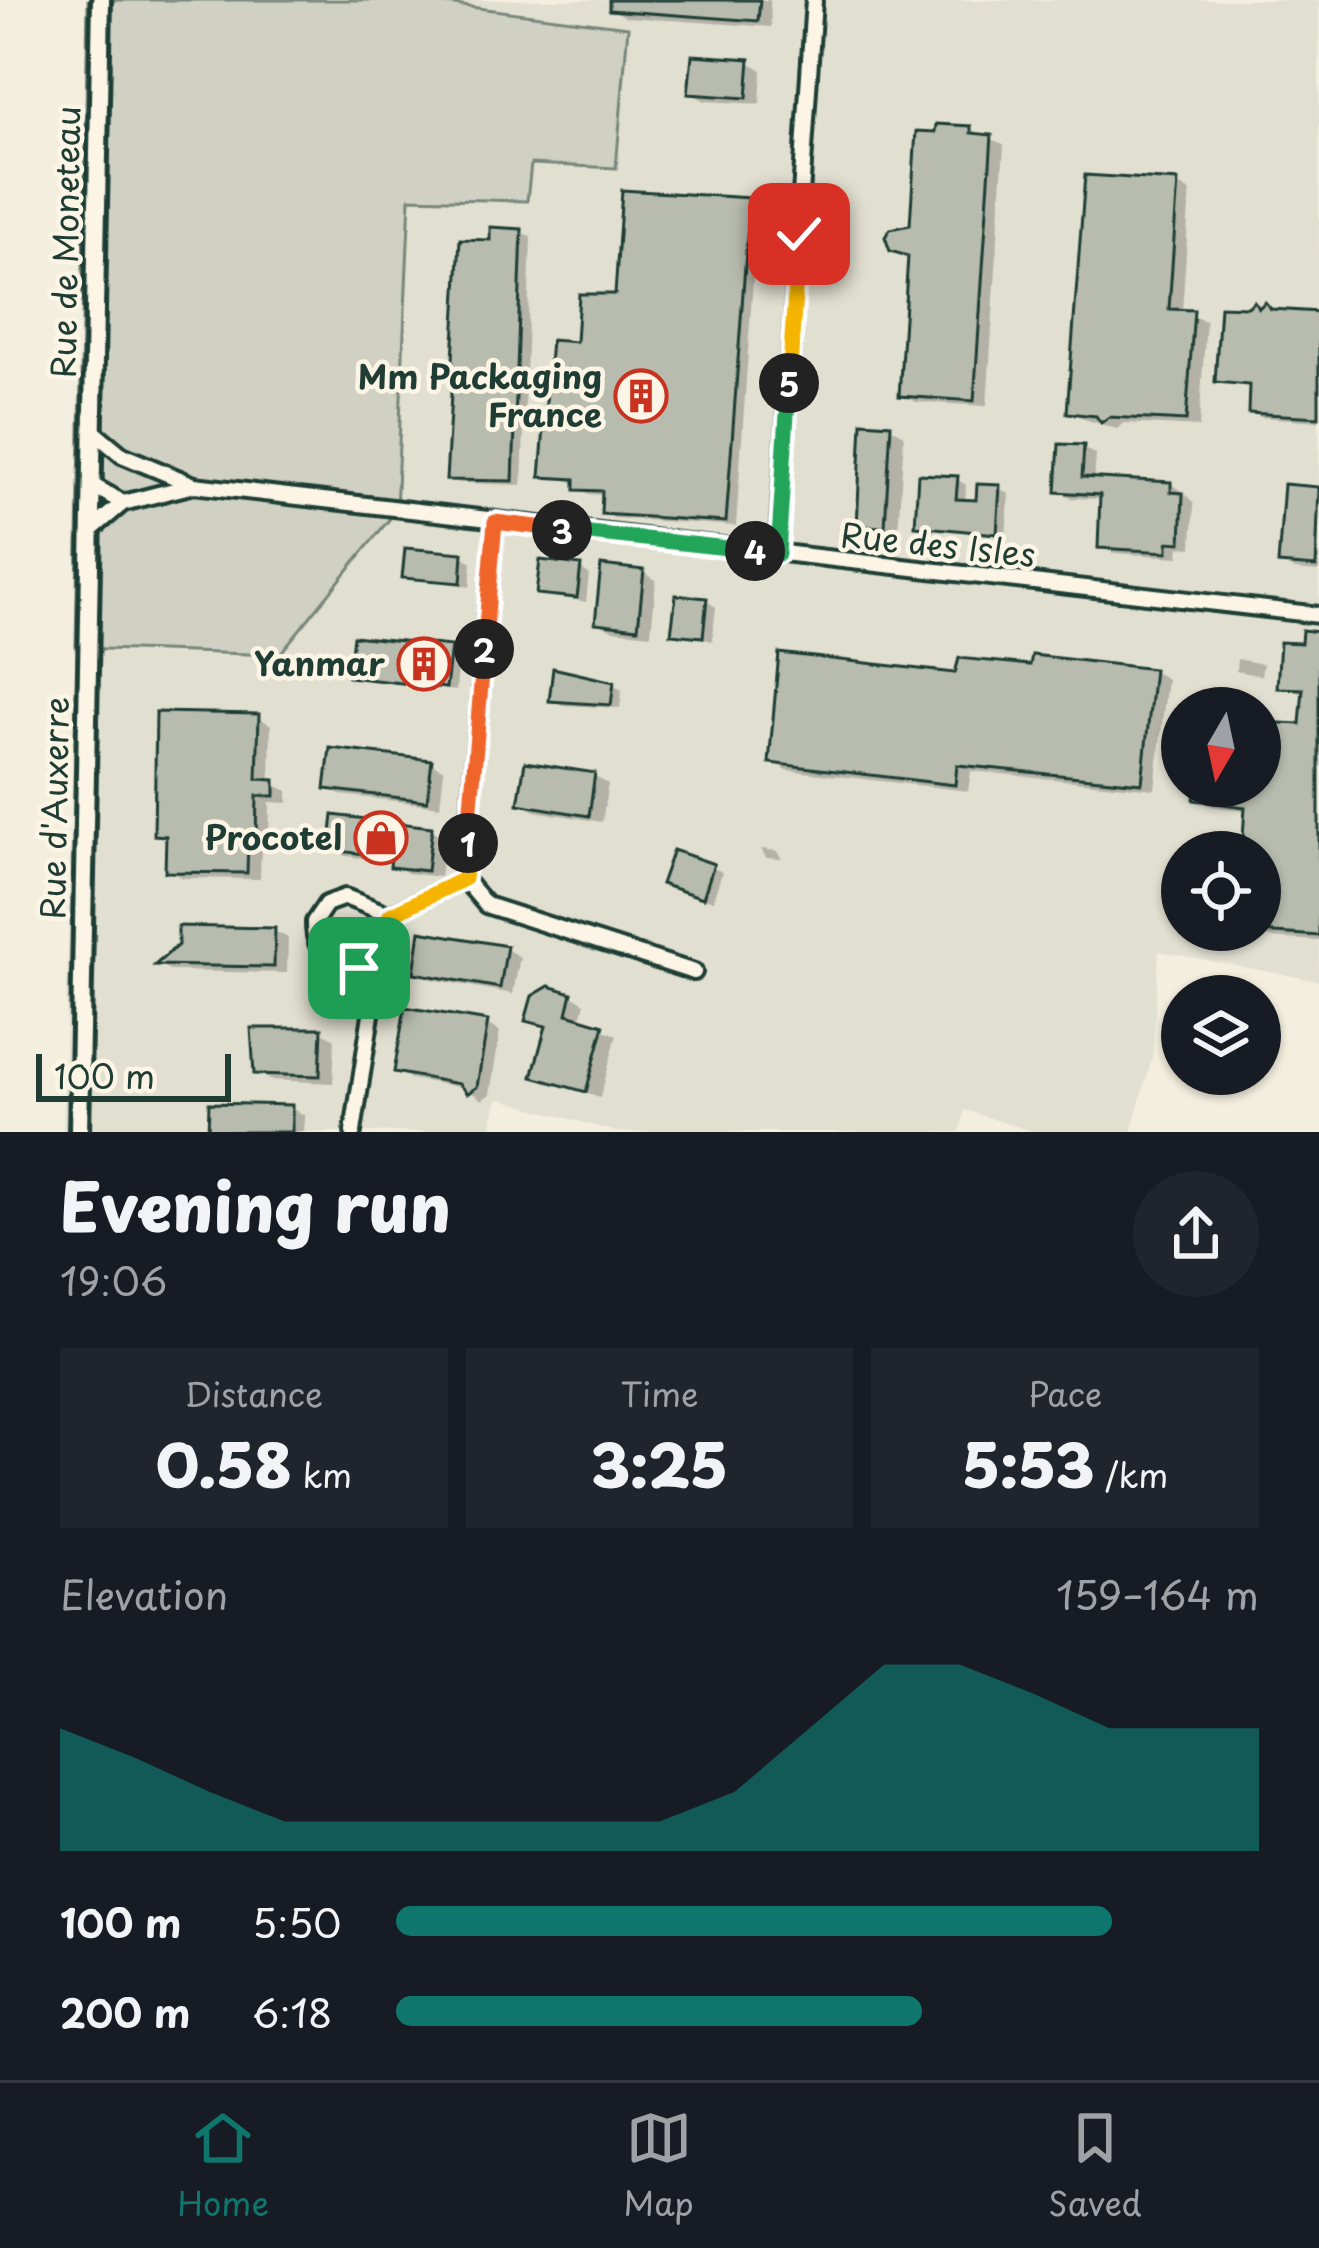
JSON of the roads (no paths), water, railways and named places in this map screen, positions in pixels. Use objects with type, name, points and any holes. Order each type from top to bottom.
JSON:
[{"type":"main road","name":"Rue de Moneteau","points":[[92,485],[101,0]]},
{"type":"main road","name":"Rue d'Auxerre","points":[[79,1132],[92,485]]},
{"type":"street","points":[[778,554],[814,0]]},
{"type":"street","name":"Rue des Isles","points":[[93,431],[122,455],[194,485],[1319,615]]},
{"type":"street","points":[[92,463],[122,455]]},
{"type":"street","points":[[92,485],[123,503]]},
{"type":"street","name":"Rue des Isles","points":[[92,530],[123,503],[194,485]]},
{"type":"street","points":[[467,884],[495,522]]},
{"type":"street","points":[[377,971],[329,962],[314,937],[314,922],[326,904],[345,897],[385,912],[467,884]]},
{"type":"street","points":[[467,884],[501,911],[694,971]]},
{"type":"street","points":[[353,1132],[385,912]]},
{"type":"place","name":"Mm Packaging France","points":[[641,396]]},
{"type":"place","name":"Yanmar","points":[[424,664]]},
{"type":"place","name":"Procotel","points":[[381,838]]}]
